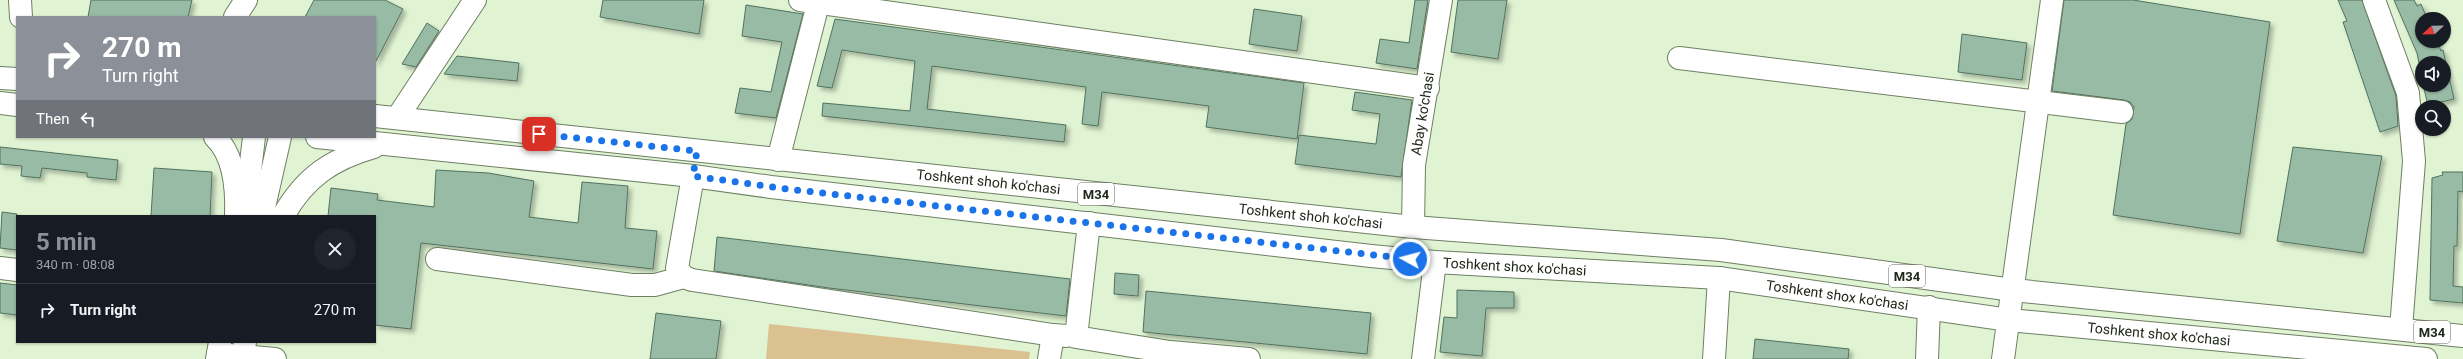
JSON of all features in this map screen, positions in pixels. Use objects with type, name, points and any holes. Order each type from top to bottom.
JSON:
[{"type":"main road","points":[[20,0],[21,16]]},
{"type":"main road","points":[[236,16],[246,0]]},
{"type":"main road","points":[[397,118],[475,0]]},
{"type":"main road","name":"Abay ko'chasi","points":[[1410,259],[1413,228],[1414,165],[1442,0]]},
{"type":"main road","points":[[2003,359],[2052,0]]},
{"type":"main road","points":[[2374,0],[2408,93],[2414,161],[2398,358]]},
{"type":"main road","points":[[778,160],[813,1],[1428,88]]},
{"type":"main road","points":[[1679,58],[2038,103],[2122,112]]},
{"type":"main road","points":[[0,78],[16,79]]},
{"type":"main road","points":[[0,103],[16,105]]},
{"type":"main road","name":"M34","points":[[376,116],[778,160]]},
{"type":"main road","points":[[216,138],[226,153],[232,170],[235,183],[236,215]]},
{"type":"main road","points":[[244,215],[254,138]]},
{"type":"main road","points":[[262,215],[280,138]]},
{"type":"main road","name":"Toshkent shox ko'chasi","points":[[327,138],[693,176],[1435,262],[1718,278],[1929,307],[2009,320],[2398,358],[2426,359]]},
{"type":"main road","points":[[284,215],[303,187],[324,168],[356,151],[384,144]]},
{"type":"main road","points":[[697,151],[677,268],[684,276],[692,280],[1170,352],[1249,359]]},
{"type":"main road","name":"Toshkent shoh ko'chasi","points":[[778,160],[1413,228]]},
{"type":"main road","points":[[1076,337],[1089,223]]},
{"type":"main road","name":"Toshkent shox ko'chasi","points":[[1413,228],[1721,250],[2013,290],[2463,336]]},
{"type":"main road","points":[[1423,359],[1440,229]]},
{"type":"main road","points":[[437,259],[632,285],[655,285],[684,276]]},
{"type":"main road","points":[[0,268],[16,270]]},
{"type":"main road","points":[[1714,359],[1718,278]]},
{"type":"main road","points":[[1927,359],[1929,307]]},
{"type":"main road","points":[[1048,359],[1053,335]]},
{"type":"main road","points":[[218,352],[243,353],[275,359]]},
{"type":"shaded area","points":[[769,324],[1030,352],[1029,359],[766,359]]},
{"type":"building","points":[[91,0],[192,0],[188,16],[88,16]]},
{"type":"building","points":[[314,0],[385,0],[403,9],[376,61],[376,16],[306,16]]},
{"type":"building","points":[[603,0],[704,0],[699,34],[600,17]]},
{"type":"building","points":[[1415,0],[1428,0],[1417,69],[1376,63],[1380,39],[1409,43]]},
{"type":"building","points":[[1458,0],[1507,0],[1498,59],[1451,52]]},
{"type":"building","points":[[2064,0],[2133,0],[2270,22],[2240,234],[2113,215],[2126,124],[2132,119],[2134,107],[2130,102],[2124,100],[2052,91]]},
{"type":"building","points":[[2338,0],[2362,0],[2396,96],[2398,126],[2380,132],[2343,22],[2347,21]]},
{"type":"building","points":[[2394,0],[2414,0],[2417,6],[2421,4],[2424,12],[2415,12],[2415,48],[2440,48],[2441,51],[2443,50],[2444,56],[2418,56]]},
{"type":"building","points":[[746,5],[803,14],[776,118],[735,113],[740,88],[771,92],[782,42],[742,36]]},
{"type":"building","points":[[1254,9],[1302,16],[1297,51],[1249,44]]},
{"type":"building","points":[[835,19],[1304,83],[1297,139],[1206,127],[1209,106],[1102,92],[1098,126],[1082,124],[1086,87],[932,66],[927,109],[1066,125],[1064,142],[822,116],[823,103],[910,111],[915,61],[842,50],[832,88],[817,86]]},
{"type":"building","points":[[427,23],[439,31],[416,67],[402,64]]},
{"type":"building","points":[[1962,34],[2027,43],[2022,80],[1958,72]]},
{"type":"building","points":[[457,56],[519,63],[517,81],[444,74]]},
{"type":"building","points":[[2451,86],[2454,99],[2427,100],[2425,92],[2451,92]]},
{"type":"building","points":[[1355,92],[1412,100],[1401,177],[1295,164],[1299,135],[1376,144],[1380,114],[1352,110]]},
{"type":"building","points":[[0,147],[118,160],[116,180],[87,177],[87,173],[42,168],[40,178],[21,176],[22,166],[0,164]]},
{"type":"building","points":[[2293,147],[2382,156],[2363,253],[2277,241]]},
{"type":"building","points":[[154,168],[212,172],[210,215],[151,215]]},
{"type":"building","points":[[436,170],[488,173],[534,181],[529,217],[578,223],[582,182],[628,186],[625,228],[657,231],[653,269],[421,243],[411,329],[376,325],[376,215],[328,215],[331,188],[378,194],[377,200],[434,207]]},
{"type":"building","points":[[2442,172],[2463,172],[2463,192],[2458,191],[2457,246],[2454,246],[2453,286],[2463,287],[2463,303],[2430,300],[2432,178],[2443,175]]},
{"type":"building","points":[[2,212],[17,214],[16,250],[0,248]]},
{"type":"building","points":[[717,237],[1070,279],[1066,316],[829,288],[714,271]]},
{"type":"building","points":[[1115,273],[1139,275],[1138,296],[1114,294]]},
{"type":"building","points":[[0,283],[16,285],[16,315],[0,313]]},
{"type":"building","points":[[1457,290],[1514,292],[1514,308],[1486,308],[1482,356],[1440,352],[1444,317],[1457,318]]},
{"type":"building","points":[[1146,291],[1371,313],[1367,354],[1143,332]]},
{"type":"building","points":[[656,313],[721,321],[716,359],[650,359]]},
{"type":"building","points":[[1755,339],[1849,349],[1848,359],[1753,359]]},
{"type":"route","points":[[539,134],[697,151],[693,176],[787,189],[1371,256],[1388,256],[1410,259]]}]
